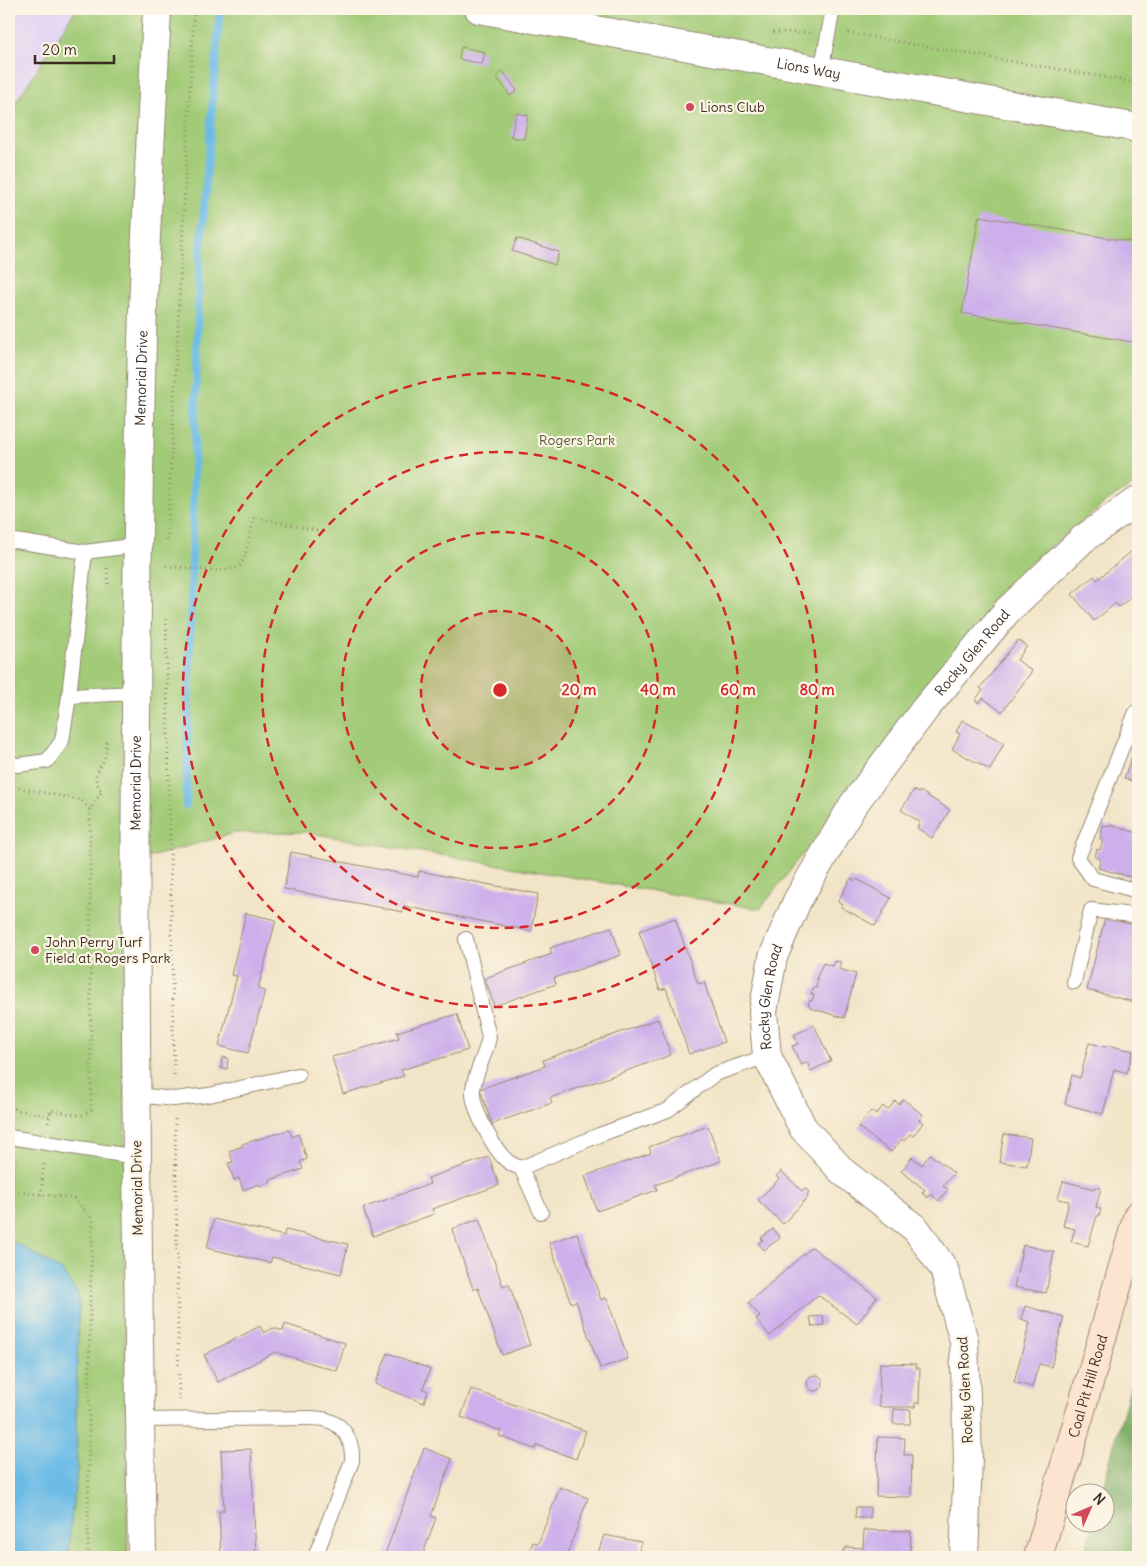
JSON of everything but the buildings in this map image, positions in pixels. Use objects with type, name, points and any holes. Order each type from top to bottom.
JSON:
[{"type":"street","name":"Memorial Drive","points":[[142,1557],[136,1157],[137,693],[142,342],[157,9]]},
{"type":"street","name":"Lions Way","points":[[479,9],[1138,128]]},
{"type":"street","name":"Rocky Glen Road","points":[[964,1557],[968,1458],[964,1341],[944,1269],[916,1229],[843,1172],[803,1128],[767,1056],[763,1012],[773,958],[797,901],[853,805],[925,709],[1007,611],[1083,538],[1138,500]]},
{"type":"street","name":"Coal Pit Hill Road","points":[[1038,1557],[1138,1215]]},
{"type":"lane","points":[[821,71],[833,9]]},
{"type":"lane","points":[[9,540],[85,552],[139,545]]},
{"type":"lane","points":[[9,763],[18,765],[47,761],[62,741],[69,696],[85,552]]},
{"type":"lane","points":[[69,696],[137,693]]},
{"type":"lane","points":[[1138,713],[1136,712],[1078,858],[1093,879],[1138,891]]},
{"type":"lane","points":[[1074,982],[1091,910],[1131,914],[1138,910]]},
{"type":"lane","points":[[466,939],[489,1037],[487,1050],[475,1083],[474,1101],[485,1127],[500,1153],[510,1163],[521,1168],[541,1212]]},
{"type":"lane","points":[[521,1168],[600,1135],[668,1110],[716,1074],[767,1056]]},
{"type":"lane","points":[[136,1095],[174,1099],[209,1095],[298,1075]]},
{"type":"lane","points":[[9,1137],[136,1157]]},
{"type":"lane","points":[[140,1420],[307,1418],[327,1420],[343,1430],[353,1448],[352,1461],[314,1557]]},
{"type":"path","points":[[167,548],[194,9]]},
{"type":"path","points":[[767,32],[844,33],[1138,83]]},
{"type":"path","points":[[166,566],[217,571],[238,568],[242,565],[254,517],[324,532]]},
{"type":"path","points":[[166,573],[167,557]]},
{"type":"path","points":[[166,610],[174,1076]]},
{"type":"path","points":[[9,786],[81,800],[90,809],[92,1095],[91,1110],[82,1116],[51,1110],[49,1116],[9,1108]]},
{"type":"path","points":[[175,1119],[180,1421]]},
{"type":"path","points":[[9,1191],[73,1198],[93,1219],[90,1303],[88,1557]]},
{"type":"shaded area","points":[[9,9],[76,9],[9,113]]},
{"type":"green space","name":"Rogers Park","points":[[76,9],[1138,9],[1138,482],[1107,501],[1030,563],[760,909],[304,832],[234,833],[126,864],[124,1257],[128,1557],[9,1557],[9,113]]},
{"type":"green space","points":[[1138,1359],[1138,1557],[1083,1557],[1090,1534],[1114,1534],[1114,1484],[1103,1484]]},
{"type":"water","points":[[9,1241],[18,1244],[62,1271],[79,1296],[76,1410],[77,1470],[69,1557],[9,1557]]},
{"type":"waterway","points":[[186,805],[199,272],[220,9]]},
{"type":"place","name":"Lions Club","points":[[690,107]]},
{"type":"place","name":"John Perry Turf Field at Rogers Park","points":[[35,950]]}]
